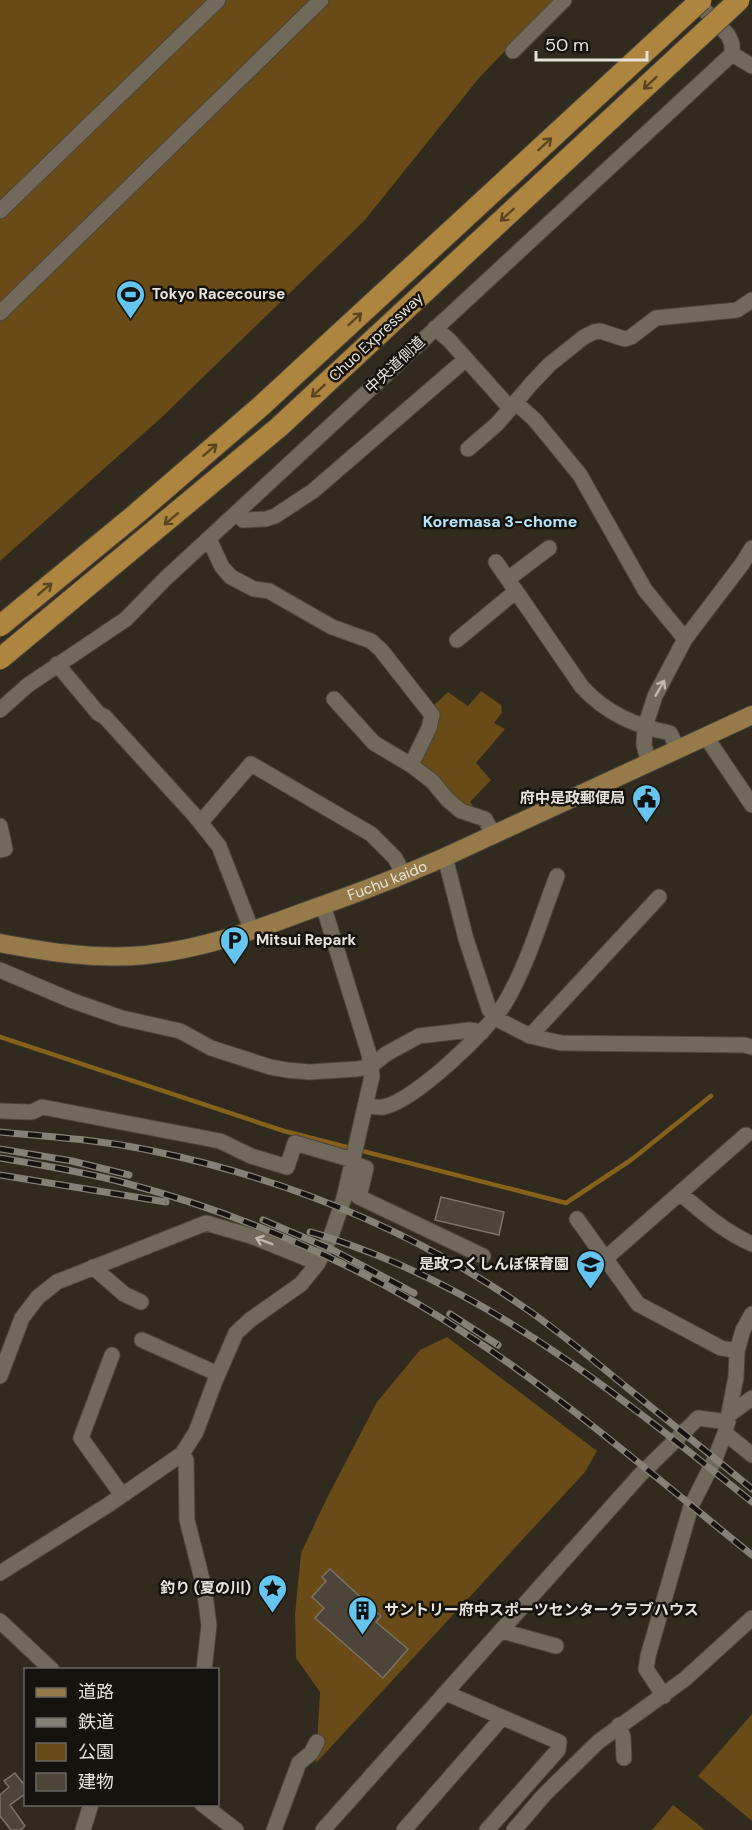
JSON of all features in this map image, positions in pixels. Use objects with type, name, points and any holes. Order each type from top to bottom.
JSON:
[{"type":"highway","name":"Chuo Expressway","points":[[0,626],[136,514],[260,406],[701,0]]},
{"type":"highway","name":"Chuo Expressway","points":[[0,659],[279,427],[739,0]]},
{"type":"main road","name":"Fuchu kaido","points":[[0,943],[54,953],[98,957],[144,956],[190,949],[252,931],[404,875],[446,857],[752,715]]},
{"type":"street","points":[[0,211],[218,0]]},
{"type":"street","points":[[0,313],[321,0]]},
{"type":"street","points":[[513,51],[564,0]]},
{"type":"street","points":[[695,0],[728,35],[732,45],[732,54],[752,66]]},
{"type":"street","name":"中央道側道","points":[[0,710],[28,685],[57,664],[126,619],[165,579],[732,54]]},
{"type":"street","points":[[468,448],[496,424],[550,364],[584,336],[594,332],[606,332],[625,339],[656,318],[736,310],[752,300]]},
{"type":"street","points":[[435,328],[513,405],[535,420],[574,468],[600,509],[641,583],[685,639]]},
{"type":"street","points":[[237,513],[243,520],[266,519],[275,516],[313,491],[466,359]]},
{"type":"street","points":[[209,538],[222,567],[231,577],[254,589],[269,591],[332,627],[372,641],[381,650],[432,715],[429,728],[411,765]]},
{"type":"street","points":[[457,640],[549,548]]},
{"type":"street","points":[[649,764],[644,745],[645,727],[655,696],[685,639],[752,548]]},
{"type":"street","points":[[496,562],[582,687],[596,703],[617,716],[645,727],[670,733],[678,750]]},
{"type":"street","points":[[57,664],[98,713],[105,717],[201,822],[219,846],[252,931]]},
{"type":"street","points":[[334,699],[374,743],[411,765],[432,781],[461,811],[485,819],[494,836]]},
{"type":"street","points":[[706,737],[752,805]]},
{"type":"street","points":[[201,822],[251,764],[371,834],[395,858],[404,875]]},
{"type":"street","points":[[0,826],[5,849],[0,850]]},
{"type":"street","points":[[446,857],[466,939],[489,1009],[495,1018],[530,1036],[561,1043],[744,1045],[752,1047]]},
{"type":"street","points":[[365,1106],[383,1107],[416,1089],[448,1064],[495,1018],[517,980],[557,876]]},
{"type":"street","points":[[530,1036],[659,897]]},
{"type":"street","points":[[0,1573],[182,1454],[196,1432],[236,1333],[250,1320],[301,1284],[318,1263],[339,1216],[372,1076],[371,1066],[322,905]]},
{"type":"street","points":[[0,970],[73,1001],[122,1018],[180,1031],[211,1048],[270,1067],[309,1072],[357,1069],[371,1066],[386,1054],[419,1036],[470,1030],[482,1032]]},
{"type":"street","points":[[0,1111],[32,1112],[42,1107],[220,1141],[251,1156],[287,1167],[295,1143],[354,1156],[366,1168],[359,1197],[483,1256]]},
{"type":"street","points":[[606,1258],[746,1135]]},
{"type":"street","points":[[681,1194],[721,1227],[752,1244]]},
{"type":"street","points":[[577,1219],[638,1304],[721,1348],[737,1351]]},
{"type":"street","points":[[0,1376],[22,1318],[38,1297],[57,1282],[206,1223],[251,1236],[318,1263]]},
{"type":"street","points":[[93,1267],[124,1294],[141,1302]]},
{"type":"street","points":[[664,1696],[646,1669],[649,1650],[691,1506],[714,1461],[727,1423],[736,1377],[737,1351],[743,1330],[752,1314]]},
{"type":"street","points":[[0,1338],[9,1353]]},
{"type":"street","points":[[142,1340],[218,1374]]},
{"type":"street","points":[[112,1355],[111,1375],[81,1438],[122,1495]]},
{"type":"street","points":[[727,1423],[752,1398]]},
{"type":"street","points":[[323,1830],[640,1475],[693,1423],[698,1419],[707,1418],[727,1423],[752,1455]]},
{"type":"street","points":[[182,1454],[186,1460],[188,1520],[204,1587],[209,1625],[204,1668]]},
{"type":"street","points":[[514,1830],[578,1760],[619,1725],[664,1696],[752,1618]]},
{"type":"street","points":[[0,1621],[50,1668]]},
{"type":"street","points":[[502,1630],[556,1646]]},
{"type":"street","points":[[446,1693],[559,1742],[558,1750],[487,1830]]},
{"type":"street","points":[[404,1830],[502,1718]]},
{"type":"street","points":[[619,1725],[623,1737],[624,1758]]},
{"type":"street","points":[[274,1830],[299,1762],[311,1753],[317,1742]]},
{"type":"street","points":[[83,1830],[90,1806]]},
{"type":"street","points":[[205,1806],[236,1830]]},
{"type":"green space","name":"Tokyo Racecourse","points":[[0,0],[554,0],[479,78],[364,221],[161,418],[0,561]]},
{"type":"green space","points":[[481,691],[501,705],[502,713],[494,723],[505,729],[476,763],[491,780],[470,802],[473,806],[470,810],[422,770],[418,754],[433,706],[448,692],[468,706]]},
{"type":"green space","points":[[447,1337],[597,1451],[585,1472],[316,1763],[320,1692],[296,1658],[295,1614],[301,1553],[377,1402],[420,1350]]},
{"type":"green space","points":[[752,1714],[752,1821],[698,1776]]},
{"type":"green space","points":[[673,1805],[705,1830],[652,1830]]},
{"type":"building","points":[[441,1197],[504,1212],[499,1235],[435,1220]]},
{"type":"building","name":"サントリー府中スポーツセンタークラブハウス","points":[[330,1569],[381,1616],[376,1622],[408,1649],[383,1678],[315,1618],[324,1608],[312,1597],[326,1581],[322,1577]]},
{"type":"building","points":[[15,1773],[24,1784],[24,1794],[10,1805],[25,1826],[21,1830],[11,1830],[0,1816],[0,1795],[9,1787],[4,1781]]},
{"type":"waterway","points":[[0,1037],[284,1131],[566,1203],[631,1160],[711,1096]]},
{"type":"railway","points":[[0,1132],[115,1144],[203,1163],[300,1192],[393,1231],[482,1280],[538,1317],[752,1489]]},
{"type":"railway","points":[[0,1149],[72,1161],[129,1175]]},
{"type":"railway","points":[[0,1158],[110,1179],[200,1206],[276,1234],[384,1285],[418,1304],[506,1361],[590,1424],[752,1555]]},
{"type":"railway","points":[[0,1175],[166,1202]]},
{"type":"railway","points":[[263,1220],[331,1249],[414,1293]]},
{"type":"railway","points":[[310,1232],[370,1253],[430,1279],[528,1334],[620,1398],[752,1502]]},
{"type":"railway","points":[[450,1314],[498,1345]]},
{"type":"place","name":"Tokyo Racecourse","points":[[131,320]]},
{"type":"place","name":"府中是政郵便局","points":[[646,824]]},
{"type":"place","name":"Mitsui Repark","points":[[235,966]]},
{"type":"place","name":"是政つくしんぼ保育園","points":[[590,1290]]},
{"type":"place","name":"釣り (夏の川)","points":[[272,1614]]},
{"type":"place","name":"サントリー府中スポーツセンタークラブハウス","points":[[363,1636]]},
{"type":"district","name":"Koremasa 3-chome","points":[[500,521]]}]
